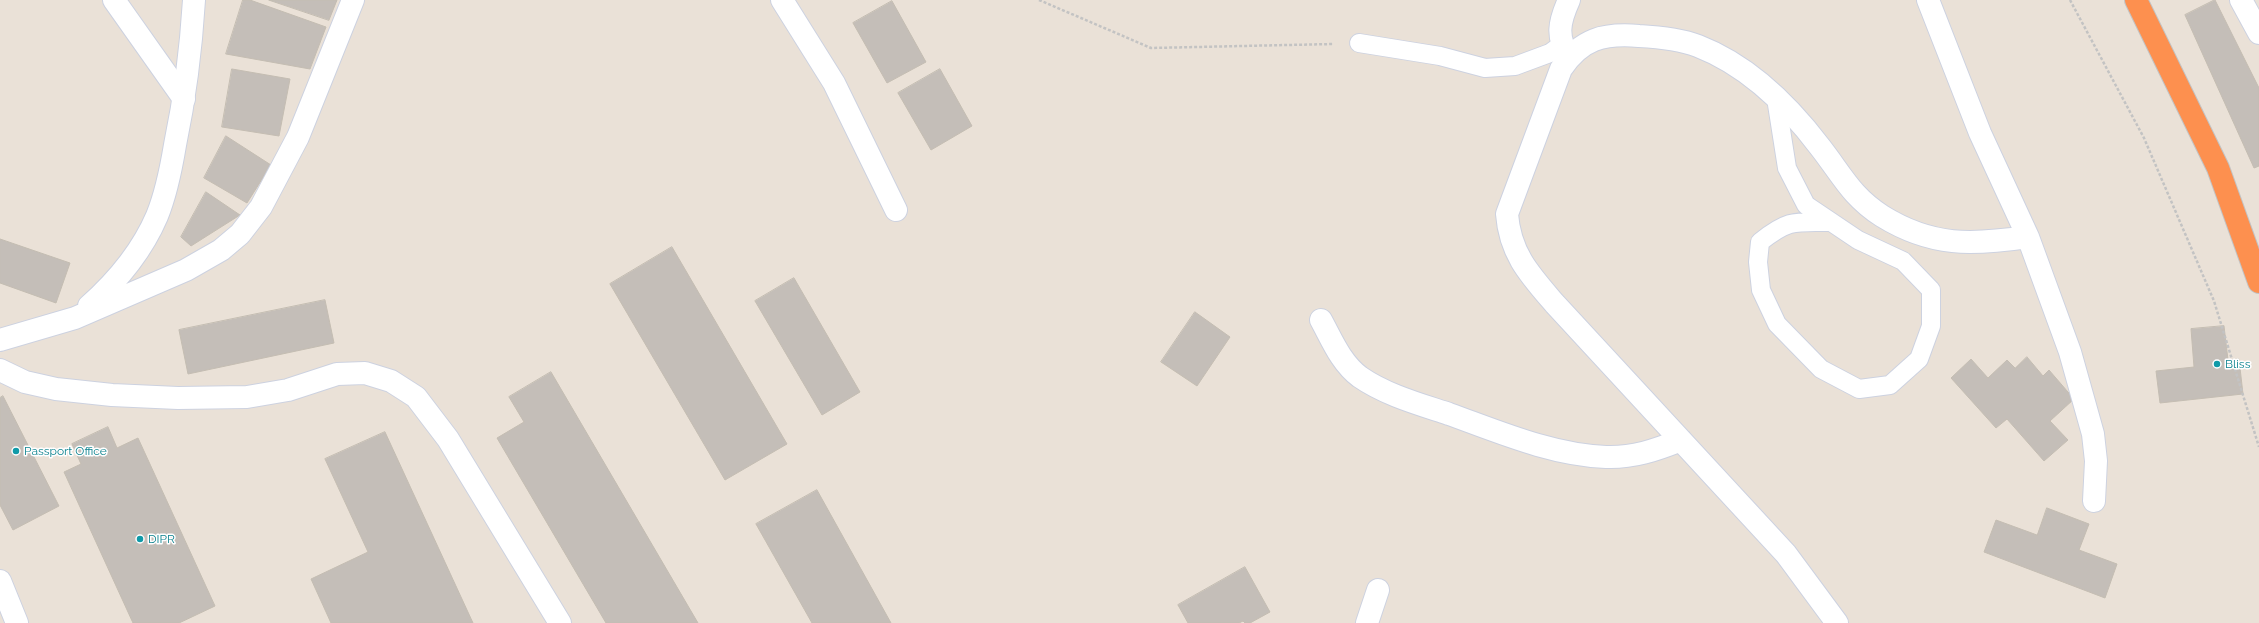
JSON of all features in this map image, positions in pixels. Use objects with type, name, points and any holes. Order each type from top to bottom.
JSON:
[{"type":"highway","points":[[2136,0],[2218,168],[2259,282]]},
{"type":"street","points":[[114,0],[184,99]]},
{"type":"street","points":[[75,318],[114,283],[142,243],[157,216],[169,175],[184,99],[194,0]]},
{"type":"street","points":[[0,340],[75,318],[186,270],[221,250],[240,234],[260,207],[298,137],[352,0]]},
{"type":"street","points":[[782,0],[834,83],[896,210]]},
{"type":"street","points":[[1568,0],[1560,31],[1565,51],[1561,70],[1507,214],[1508,228],[1514,248],[1527,271],[1786,554],[1837,623]]},
{"type":"street","points":[[1928,0],[1980,133],[2028,237],[2070,352],[2093,434],[2096,461],[2094,501]]},
{"type":"street","points":[[2241,0],[2259,33]]},
{"type":"street","points":[[1565,51],[1599,39],[1631,35],[1671,39],[1697,46],[1718,55],[1750,75],[1776,98],[1820,146],[1857,198],[1882,216],[1925,237],[1956,243],[1985,243],[2028,237]]},
{"type":"street","points":[[1321,320],[1340,356],[1360,377],[1398,397],[1513,437],[1572,455],[1607,457],[1650,453],[1681,440]]},
{"type":"street","points":[[0,370],[25,382],[56,389],[112,395],[178,398],[247,397],[288,390],[337,374],[365,373],[391,381],[416,397],[448,438],[560,623]]},
{"type":"street","points":[[0,581],[17,623]]},
{"type":"street","points":[[1367,623],[1378,590]]},
{"type":"lane","points":[[1359,43],[1440,56],[1485,68],[1515,66],[1550,53],[1565,51]]},
{"type":"lane","points":[[1776,98],[1787,168],[1806,205],[1858,240],[1903,261],[1931,290],[1931,326],[1919,359],[1890,385],[1860,389],[1821,369],[1777,324],[1761,290],[1758,262],[1760,242],[1775,230],[1790,222],[1830,222]]},
{"type":"path","points":[[1039,0],[1151,48],[1359,43]]},
{"type":"path","points":[[2070,0],[2144,138],[2214,301],[2259,447]]},
{"type":"building","points":[[243,0],[250,0],[326,27],[310,69],[226,54]]},
{"type":"building","points":[[269,0],[337,0],[329,20]]},
{"type":"building","points":[[2215,0],[2259,88],[2259,166],[2254,168],[2185,15]]},
{"type":"building","points":[[892,1],[926,62],[887,83],[853,23]]},
{"type":"building","points":[[232,69],[290,79],[279,136],[222,127]]},
{"type":"building","points":[[940,69],[972,126],[931,150],[898,93]]},
{"type":"building","points":[[226,136],[271,165],[247,203],[204,178]]},
{"type":"building","points":[[206,192],[240,215],[191,246],[181,237]]},
{"type":"building","points":[[0,239],[70,263],[56,303],[0,283]]},
{"type":"building","points":[[672,247],[787,444],[725,480],[610,284]]},
{"type":"building","points":[[794,278],[860,392],[822,415],[755,301]]},
{"type":"building","points":[[325,300],[334,343],[188,374],[179,330]]},
{"type":"building","points":[[1195,312],[1230,337],[1197,386],[1161,362]]},
{"type":"building","name":"Bliss","points":[[2224,326],[2228,360],[2239,359],[2243,394],[2160,403],[2156,371],[2194,367],[2191,329]]},
{"type":"building","points":[[2027,357],[2043,376],[2049,370],[2074,399],[2050,421],[2068,440],[2044,461],[2007,419],[1996,428],[1951,378],[1971,359],[1988,378],[2007,360],[2015,368]]},
{"type":"building","points":[[551,372],[698,623],[606,623],[497,438],[524,422],[509,397]]},
{"type":"building","name":"Passport Office","points":[[3,396],[59,506],[13,530],[0,505],[0,398]]},
{"type":"building","name":"DIPR","points":[[108,427],[117,448],[138,438],[215,606],[179,623],[133,623],[64,472],[81,464],[72,444]]},
{"type":"building","points":[[385,432],[473,623],[331,623],[311,579],[368,552],[325,459]]},
{"type":"building","points":[[817,490],[891,623],[812,623],[756,524]]},
{"type":"building","points":[[2047,508],[2089,524],[2079,550],[2117,564],[2105,598],[1984,552],[1996,520],[2037,535]]},
{"type":"building","points":[[1245,567],[1270,612],[1250,623],[1245,623],[1243,621],[1239,623],[1188,623],[1178,605]]},
{"type":"place","name":"Bliss","points":[[2217,364]]},
{"type":"place","name":"Passport Office","points":[[16,451]]},
{"type":"place","name":"DIPR","points":[[140,539]]}]
